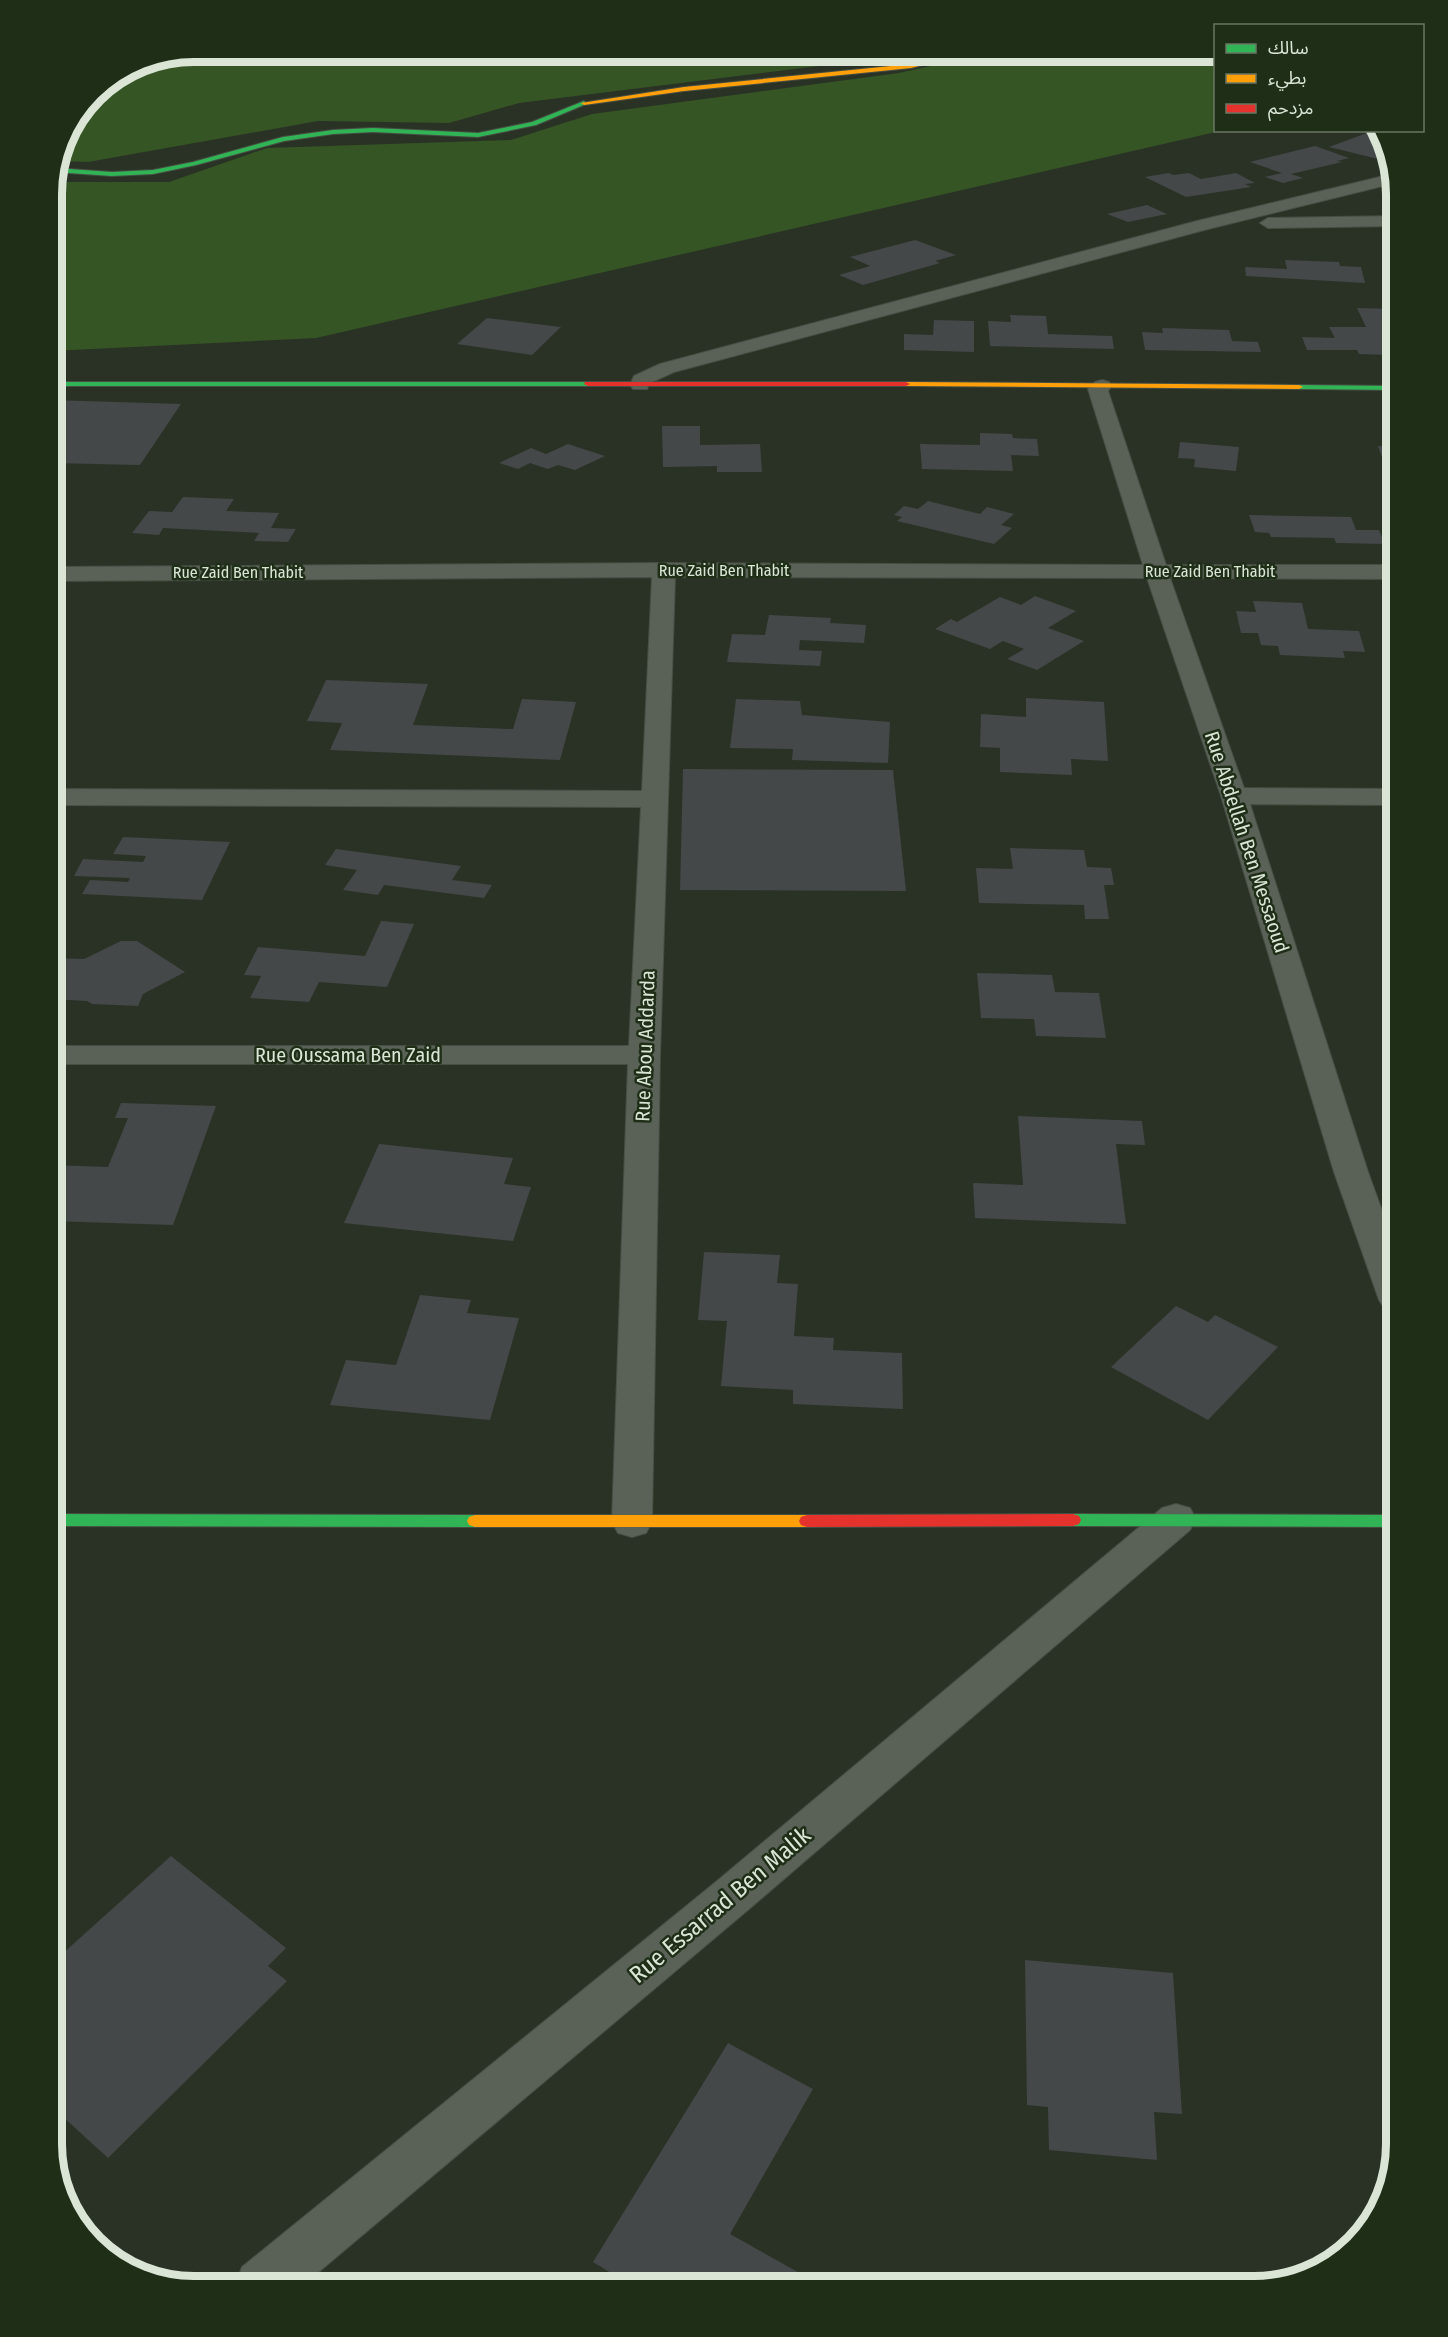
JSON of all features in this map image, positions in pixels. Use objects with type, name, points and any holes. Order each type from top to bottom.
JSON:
[{"type":"street","points":[[64,171],[112,174],[153,172],[283,139],[340,131],[372,130],[478,135],[534,124],[579,104],[684,89],[871,71],[928,62]]},
{"type":"street","points":[[640,385],[641,380],[645,377],[667,368],[1203,225],[1385,180]]},
{"type":"street","points":[[1203,225],[1386,221]]},
{"type":"street","points":[[62,384],[1386,388]]},
{"type":"street","name":"Rue Abdellah Ben Messaoud","points":[[1101,386],[1098,389],[1156,570],[1234,796],[1351,1172],[1386,1269]]},
{"type":"street","name":"Rue Zaid Ben Thabit","points":[[62,574],[664,570],[1386,572]]},
{"type":"street","name":"Rue Abou Addarda","points":[[632,1522],[644,1055],[664,570]]},
{"type":"street","points":[[1234,796],[1386,797]]},
{"type":"street","points":[[62,797],[656,799]]},
{"type":"street","name":"Rue Oussama Ben Zaid","points":[[62,1055],[644,1055]]},
{"type":"street","name":"Rue Essarrad Ben Malik","points":[[274,2275],[733,1895],[1176,1519]]},
{"type":"street","points":[[62,1520],[1386,1521]]},
{"type":"green space","points":[[194,62],[852,62],[519,103],[449,123],[318,121],[88,162],[66,161],[79,128],[94,107],[113,89],[128,79],[168,64]]},
{"type":"green space","points":[[948,62],[1214,62],[1216,132],[316,338],[62,350],[62,182],[169,182],[267,148],[511,140],[592,114],[899,73]]},
{"type":"building","points":[[1371,132],[1381,158],[1378,159],[1329,147]]},
{"type":"building","points":[[1315,146],[1349,158],[1337,161],[1342,162],[1291,174],[1303,178],[1283,183],[1265,177],[1282,173],[1250,162]]},
{"type":"building","points":[[1169,173],[1173,175],[1189,173],[1201,179],[1236,173],[1255,183],[1245,184],[1251,187],[1186,197],[1145,177]]},
{"type":"building","points":[[1147,205],[1167,214],[1128,222],[1107,214]]},
{"type":"building","points":[[915,240],[956,255],[935,261],[940,263],[863,285],[839,275],[870,266],[850,257]]},
{"type":"building","points":[[1285,260],[1339,262],[1340,266],[1361,267],[1365,283],[1246,276],[1245,267],[1287,269]]},
{"type":"building","points":[[1357,308],[1386,309],[1386,355],[1359,354],[1357,350],[1307,350],[1302,337],[1335,338],[1329,327],[1366,327]]},
{"type":"building","points":[[1010,315],[1046,316],[1048,334],[1112,336],[1114,349],[990,346],[988,321],[1011,322]]},
{"type":"building","points":[[487,318],[561,327],[532,355],[457,344]]},
{"type":"building","points":[[934,320],[974,321],[974,352],[904,350],[904,334],[933,335]]},
{"type":"building","points":[[1162,328],[1229,330],[1232,341],[1258,342],[1261,352],[1145,350],[1142,332],[1163,333]]},
{"type":"building","points":[[62,400],[181,404],[140,465],[62,463]]},
{"type":"building","points":[[662,426],[700,426],[700,445],[760,444],[762,472],[717,472],[717,466],[663,467]]},
{"type":"building","points":[[980,433],[1012,434],[1013,438],[1037,439],[1039,456],[1011,455],[1013,471],[922,469],[920,444],[980,445]]},
{"type":"building","points":[[1180,442],[1239,447],[1236,471],[1194,467],[1195,459],[1178,458]]},
{"type":"building","points":[[568,444],[605,456],[575,470],[558,465],[548,469],[530,463],[518,469],[499,463],[531,448],[546,454]]},
{"type":"building","points":[[1378,446],[1386,446],[1385,466]]},
{"type":"building","points":[[183,497],[234,499],[226,511],[279,513],[271,528],[296,529],[288,542],[254,541],[259,533],[163,528],[159,535],[132,533],[149,511],[172,512]]},
{"type":"building","points":[[928,501],[980,514],[987,507],[1014,514],[1001,525],[1012,528],[994,544],[897,521],[902,517],[894,515],[904,506],[918,509]]},
{"type":"building","points":[[1249,515],[1351,517],[1356,530],[1379,530],[1385,544],[1336,543],[1334,538],[1271,537],[1269,533],[1255,532]]},
{"type":"building","points":[[1035,596],[1076,611],[1048,628],[1084,641],[1037,670],[1007,659],[1024,649],[1003,641],[990,649],[935,629],[951,619],[957,622],[1000,597],[1021,605]]},
{"type":"building","points":[[1253,601],[1302,603],[1308,629],[1359,631],[1365,652],[1343,651],[1345,658],[1280,655],[1278,646],[1261,645],[1258,633],[1241,633],[1236,611],[1256,612]]},
{"type":"building","points":[[769,615],[831,618],[830,623],[866,625],[864,643],[800,640],[799,650],[822,651],[820,666],[727,662],[732,634],[765,635]]},
{"type":"building","points":[[326,680],[428,684],[413,725],[513,729],[522,699],[576,702],[560,760],[330,750],[342,723],[307,721]]},
{"type":"building","points":[[1026,698],[1104,702],[1108,761],[1071,759],[1072,775],[1000,772],[1000,748],[980,747],[981,714],[1026,717]]},
{"type":"building","points":[[736,699],[800,701],[802,715],[890,722],[888,763],[792,760],[793,749],[730,748]]},
{"type":"building","points":[[683,769],[893,770],[906,891],[680,890]]},
{"type":"building","points":[[123,837],[230,842],[202,900],[82,894],[90,880],[128,882],[130,878],[74,876],[83,859],[143,862],[146,856],[113,854]]},
{"type":"building","points":[[1010,848],[1084,850],[1087,867],[1111,868],[1114,885],[1104,885],[1109,919],[1085,919],[1084,905],[979,903],[976,868],[1013,869]]},
{"type":"building","points":[[336,849],[461,866],[452,880],[492,885],[484,898],[384,885],[378,895],[343,890],[357,870],[325,865]]},
{"type":"building","points":[[381,921],[414,924],[387,987],[319,982],[309,1002],[250,998],[261,976],[244,975],[258,947],[365,956]]},
{"type":"building","points":[[121,941],[137,941],[185,972],[143,994],[138,1006],[92,1004],[87,1001],[62,1000],[62,958],[84,959]]},
{"type":"building","points":[[977,973],[1052,975],[1055,992],[1099,993],[1106,1038],[1036,1036],[1034,1019],[981,1018]]},
{"type":"building","points":[[121,1103],[216,1106],[173,1225],[62,1221],[62,1165],[108,1167],[128,1118],[115,1118]]},
{"type":"building","points":[[1018,1116],[1142,1121],[1145,1145],[1116,1144],[1126,1224],[975,1218],[973,1183],[1023,1185]]},
{"type":"building","points":[[379,1144],[513,1158],[504,1184],[531,1187],[513,1241],[344,1223]]},
{"type":"building","points":[[704,1252],[780,1255],[777,1283],[798,1284],[794,1336],[834,1338],[833,1350],[902,1353],[903,1409],[793,1404],[793,1390],[721,1386],[727,1321],[698,1320]]},
{"type":"building","points":[[420,1295],[471,1300],[467,1313],[519,1318],[490,1420],[330,1405],[346,1360],[396,1365]]},
{"type":"building","points":[[1176,1306],[1208,1322],[1215,1315],[1278,1347],[1208,1420],[1111,1367]]},
{"type":"building","points":[[171,1856],[286,1948],[268,1966],[287,1981],[108,2158],[62,2116],[62,1954]]},
{"type":"building","points":[[1025,1960],[1173,1973],[1182,2114],[1154,2112],[1157,2160],[1049,2150],[1048,2107],[1027,2105]]},
{"type":"building","points":[[728,2043],[813,2089],[730,2234],[804,2276],[615,2275],[593,2262]]},
{"type":"traffic: fast","points":[[64,171],[112,174],[153,172],[194,164],[283,139],[333,132],[373,130],[478,135],[534,124],[584,103]]},
{"type":"traffic: fast","points":[[62,384],[588,384]]},
{"type":"traffic: fast","points":[[1299,387],[1386,388]]},
{"type":"traffic: fast","points":[[62,1520],[475,1521]]},
{"type":"traffic: fast","points":[[1073,1520],[1386,1521]]},
{"type":"traffic: slow","points":[[584,103],[684,89],[911,66],[928,62]]},
{"type":"traffic: slow","points":[[906,384],[1299,387]]},
{"type":"traffic: slow","points":[[475,1521],[807,1521]]},
{"type":"traffic: jam","points":[[588,384],[906,384]]},
{"type":"traffic: jam","points":[[807,1521],[1073,1520]]}]
